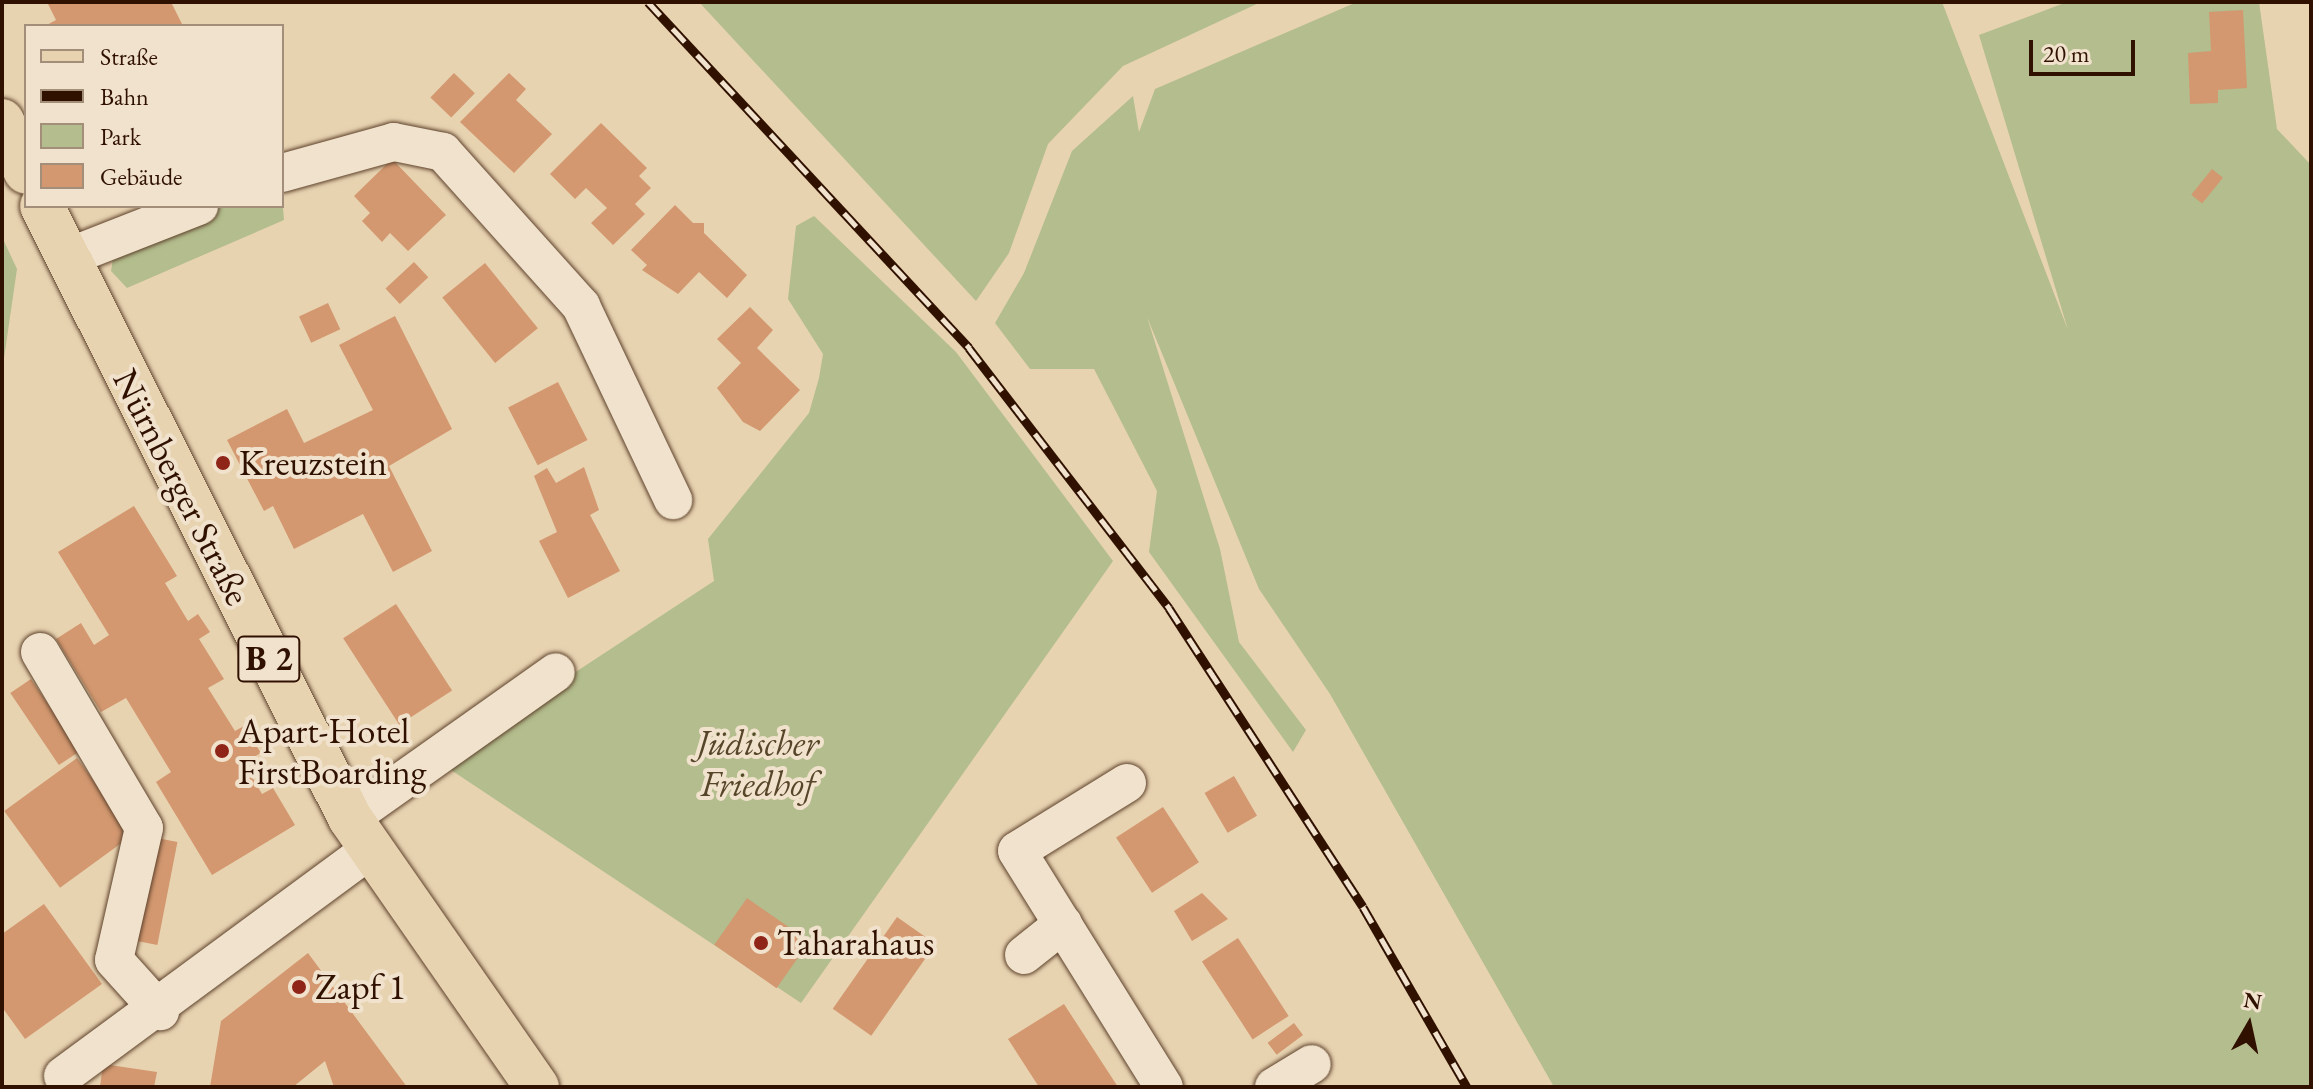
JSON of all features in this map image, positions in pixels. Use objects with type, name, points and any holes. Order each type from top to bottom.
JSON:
[{"type":"main road","points":[[2,121],[24,168]]},
{"type":"main road","name":"Nürnberger Straße","points":[[43,208],[359,834],[537,1087]]},
{"type":"street","points":[[284,172],[394,142],[443,152],[581,306],[673,500]]},
{"type":"street","points":[[66,258],[194,208]]},
{"type":"street","points":[[40,652],[144,828],[114,960],[160,1011]]},
{"type":"street","points":[[63,1076],[160,1011],[359,834],[556,672]]},
{"type":"street","points":[[1127,783],[1017,851],[1164,1087]]},
{"type":"street","points":[[1024,955],[1063,924]]},
{"type":"street","points":[[1274,1087],[1312,1064]]},
{"type":"green space","points":[[699,2],[1261,2],[1123,66],[1048,144],[1009,253],[976,301]]},
{"type":"green space","points":[[1357,2],[1942,2],[2068,330],[1979,35],[2067,2],[2259,2],[2277,129],[2311,165],[2311,1087],[1554,1087],[1330,694],[1259,589],[1147,317],[1220,549],[1239,642],[1306,730],[1293,752],[1149,552],[1157,491],[1094,369],[1030,369],[995,323],[1024,273],[1072,151],[1133,96],[1139,132],[1155,89]]},
{"type":"green space","points":[[217,208],[283,208],[284,220],[127,288],[111,271],[115,247]]},
{"type":"green space","name":"Jüdischer Friedhof","points":[[814,216],[956,352],[1113,561],[801,1003],[439,762],[714,581],[708,539],[809,413],[819,378],[823,354],[788,299],[796,226]]},
{"type":"green space","points":[[2,237],[17,269],[2,372]]},
{"type":"building","points":[[47,2],[171,2],[182,24],[49,24],[56,20]]},
{"type":"building","points":[[2243,10],[2247,88],[2218,90],[2218,103],[2190,104],[2188,53],[2211,51],[2209,12]]},
{"type":"building","points":[[454,73],[475,93],[451,118],[430,97]]},
{"type":"building","points":[[509,73],[526,89],[516,100],[552,134],[514,173],[460,122]]},
{"type":"building","points":[[601,123],[647,168],[639,176],[651,188],[635,204],[645,214],[613,245],[591,223],[607,208],[586,188],[575,199],[550,174]]},
{"type":"building","points":[[392,159],[446,215],[408,251],[390,233],[382,242],[362,221],[370,213],[354,196]]},
{"type":"building","points":[[2212,169],[2223,178],[2202,203],[2191,195]]},
{"type":"building","points":[[675,205],[693,223],[704,223],[704,233],[747,275],[727,298],[699,272],[678,294],[642,270],[647,265],[631,250]]},
{"type":"building","points":[[414,262],[428,277],[400,304],[385,289]]},
{"type":"building","points":[[485,263],[538,328],[495,363],[442,298]]},
{"type":"building","points":[[328,303],[340,329],[311,343],[299,317]]},
{"type":"building","points":[[750,307],[773,330],[757,348],[800,390],[760,431],[743,422],[717,388],[741,363],[717,339]]},
{"type":"building","points":[[395,316],[452,429],[389,466],[432,551],[393,572],[363,514],[294,549],[273,506],[264,511],[227,440],[287,409],[304,443],[373,410],[339,345]]},
{"type":"building","points":[[558,382],[588,440],[538,465],[508,407]]},
{"type":"building","points":[[584,467],[599,510],[590,515],[620,571],[568,598],[539,541],[557,532],[534,476],[547,468],[556,483]]},
{"type":"building","points":[[134,506],[177,576],[165,583],[188,621],[198,614],[210,632],[199,639],[224,679],[208,688],[235,731],[244,726],[261,753],[244,763],[262,794],[273,788],[295,825],[212,875],[156,782],[171,772],[126,698],[101,712],[56,639],[81,623],[94,645],[109,635],[58,552]]},
{"type":"building","points":[[396,604],[452,690],[399,725],[343,638]]},
{"type":"building","points":[[31,679],[80,751],[59,765],[10,693]]},
{"type":"building","points":[[77,758],[133,835],[60,888],[4,811]]},
{"type":"building","points":[[1234,776],[1257,816],[1228,833],[1205,793]]},
{"type":"building","points":[[1163,807],[1199,862],[1152,893],[1116,837]]},
{"type":"building","points":[[147,836],[177,842],[157,945],[127,939]]},
{"type":"building","points":[[1202,893],[1228,919],[1192,941],[1174,911]]},
{"type":"building","name":"Taharahaus","points":[[747,898],[809,942],[777,988],[714,945]]},
{"type":"building","points":[[44,904],[102,984],[25,1039],[2,1007],[2,934]]},
{"type":"building","points":[[897,917],[936,944],[871,1036],[833,1009]]},
{"type":"building","points":[[1238,938],[1289,1016],[1253,1039],[1202,961]]},
{"type":"building","name":"Zapf 1","points":[[308,953],[407,1087],[334,1087],[325,1061],[293,1087],[210,1087],[221,1021]]},
{"type":"building","points":[[1064,1004],[1118,1087],[1039,1087],[1008,1039]]},
{"type":"building","points":[[1294,1023],[1303,1035],[1277,1055],[1268,1043]]},
{"type":"building","points":[[103,1064],[157,1072],[154,1087],[100,1087]]},
{"type":"railway","points":[[648,2],[969,348],[1169,608],[1363,907],[1467,1087]]},
{"type":"place","name":"Kreuzstein","points":[[223,463]]},
{"type":"place","name":"Apart-Hotel FirstBoarding","points":[[222,751]]},
{"type":"place","name":"Taharahaus","points":[[761,943]]},
{"type":"place","name":"Zapf 1","points":[[299,987]]}]
